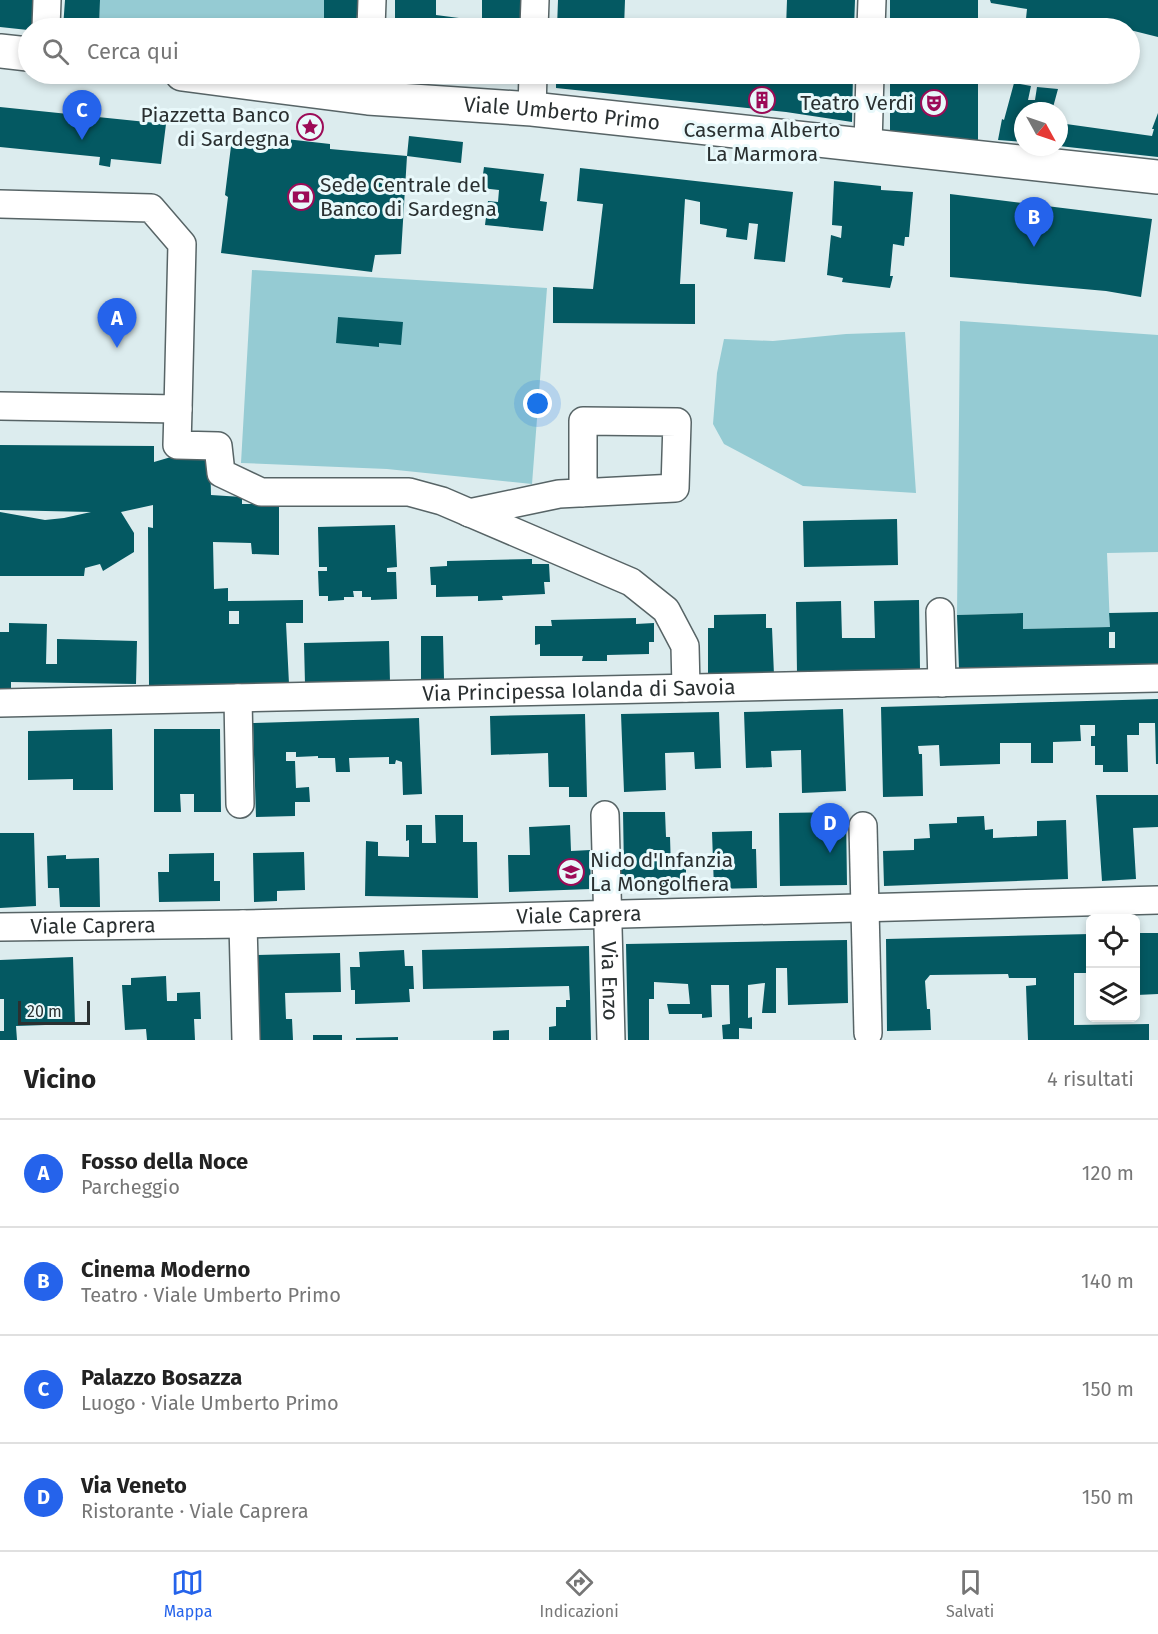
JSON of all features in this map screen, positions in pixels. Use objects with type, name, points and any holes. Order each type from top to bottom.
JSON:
[{"type":"main road","points":[[0,51],[18,53]]},
{"type":"main road","name":"Viale Umberto Primo","points":[[337,84],[368,86],[532,109],[1158,177]]},
{"type":"street","points":[[46,18],[47,0]]},
{"type":"street","points":[[371,18],[372,0]]},
{"type":"street","points":[[534,18],[535,0]]},
{"type":"street","points":[[871,18],[872,0]]},
{"type":"street","points":[[532,109],[533,84]]},
{"type":"street","points":[[868,145],[870,84]]},
{"type":"street","points":[[0,204],[152,208],[182,244],[177,444],[218,446],[221,473],[261,492],[408,492],[442,501],[631,582],[666,610],[685,646],[686,688]]},
{"type":"street","points":[[0,406],[178,409]]},
{"type":"street","points":[[469,513],[559,494],[583,493]]},
{"type":"street","points":[[940,612],[942,683]]},
{"type":"street","name":"Via Principessa Iolanda di Savoia","points":[[0,703],[1158,678]]},
{"type":"street","points":[[238,698],[240,804]]},
{"type":"street","name":"Via Enzo","points":[[605,815],[611,1040]]},
{"type":"street","points":[[862,826],[868,1033]]},
{"type":"street","name":"Viale Caprera","points":[[0,927],[243,924],[1158,900]]},
{"type":"street","points":[[243,924],[246,1040]]},
{"type":"shaded area","points":[[100,0],[324,0],[324,18],[99,18]]},
{"type":"shaded area","points":[[252,270],[547,288],[532,484],[387,469],[241,463]]},
{"type":"shaded area","points":[[960,321],[1158,335],[1158,552],[1107,553],[1110,627],[1023,629],[1023,613],[957,615]]},
{"type":"shaded area","points":[[905,332],[916,493],[803,486],[724,444],[713,424],[717,373],[724,339],[773,341],[846,334]]},
{"type":"building","points":[[0,0],[32,0],[32,18],[18,18],[18,29],[0,27]]},
{"type":"building","points":[[65,0],[100,0],[99,18],[64,18]]},
{"type":"building","points":[[324,0],[358,0],[357,18],[324,18]]},
{"type":"building","points":[[395,0],[436,0],[436,15],[459,18],[395,18]]},
{"type":"building","points":[[482,0],[521,0],[520,18],[482,18]]},
{"type":"building","points":[[558,0],[625,0],[624,18],[557,18]]},
{"type":"building","points":[[787,0],[855,0],[854,18],[786,18]]},
{"type":"building","name":"Teatro Verdi","points":[[890,0],[978,0],[978,18],[890,18]]},
{"type":"building","points":[[990,0],[1158,0],[1158,37],[1140,32],[1140,18],[1026,18],[1027,9],[991,3]]},
{"type":"building","name":"Caserma Alberto La Marmora","points":[[556,84],[853,84],[852,122],[786,112],[556,88]]},
{"type":"building","name":"Teatro Verdi","points":[[890,84],[978,84],[978,142],[890,133]]},
{"type":"building","points":[[1014,84],[1031,86],[1028,100],[1035,100],[1037,87],[1058,89],[1054,102],[1014,102],[1014,141],[998,140],[1002,119],[1004,120]]},
{"type":"building","points":[[0,107],[166,124],[161,164],[111,159],[110,167],[99,165],[100,157],[0,147]]},
{"type":"building","points":[[1158,113],[1158,157],[1068,147],[1068,124],[1152,136],[1154,129],[1152,129]]},
{"type":"building","points":[[409,136],[463,142],[461,163],[407,156]]},
{"type":"building","points":[[232,138],[285,144],[286,139],[330,144],[330,149],[407,156],[401,254],[375,255],[372,272],[221,253]]},
{"type":"building","points":[[484,167],[544,174],[540,201],[547,202],[543,231],[485,225],[488,201],[498,202],[499,190],[481,188]]},
{"type":"building","points":[[580,168],[793,192],[785,262],[754,259],[758,224],[749,223],[747,240],[726,237],[727,229],[700,224],[700,202],[685,199],[680,284],[695,284],[695,324],[553,323],[553,287],[593,289],[603,204],[577,201]]},
{"type":"building","points":[[834,181],[881,186],[881,190],[913,192],[909,237],[905,237],[904,246],[893,244],[890,276],[893,276],[890,288],[842,282],[843,278],[827,275],[831,235],[841,238],[842,226],[832,225]]},
{"type":"building","points":[[950,194],[1152,219],[1141,297],[1106,291],[950,277]]},
{"type":"building","points":[[338,317],[403,322],[401,345],[379,343],[379,347],[336,343]]},
{"type":"building","points":[[0,445],[154,446],[154,462],[171,457],[210,456],[211,495],[242,497],[242,504],[279,504],[279,555],[252,554],[251,543],[213,542],[214,589],[228,588],[228,601],[303,600],[303,623],[286,623],[289,684],[149,685],[148,527],[153,528],[153,505],[121,512],[134,533],[134,552],[103,571],[100,564],[85,568],[84,576],[0,576],[0,512],[45,520],[91,512],[0,510]],"holes":[[[229,611],[239,611],[239,624],[229,624]]]},
{"type":"building","points":[[897,519],[898,565],[804,567],[803,521]]},
{"type":"building","points":[[395,525],[397,567],[387,568],[387,572],[396,572],[397,599],[371,600],[371,597],[362,597],[362,591],[353,591],[354,597],[344,597],[344,600],[328,601],[328,596],[319,596],[318,571],[327,571],[327,567],[319,567],[318,527]]},
{"type":"building","points":[[532,559],[532,564],[549,564],[550,582],[544,582],[545,594],[502,596],[503,600],[478,601],[478,596],[436,597],[436,585],[431,585],[430,567],[447,566],[447,561]]},
{"type":"building","points":[[919,600],[920,670],[797,673],[796,602],[841,601],[842,638],[875,638],[874,601]]},
{"type":"building","points":[[1158,612],[1158,664],[959,669],[957,615],[1023,613],[1023,629],[1110,627],[1109,613]],"holes":[[[1109,632],[1115,632],[1115,648],[1109,648]]]},
{"type":"building","points":[[766,614],[766,628],[772,628],[774,675],[708,677],[708,628],[714,628],[714,615]]},
{"type":"building","points":[[636,618],[636,624],[654,623],[654,642],[649,642],[649,654],[607,655],[607,661],[582,661],[583,656],[540,656],[540,644],[535,645],[535,626],[552,626],[551,620]]},
{"type":"building","points":[[9,623],[47,624],[46,664],[57,664],[57,639],[137,641],[136,684],[11,682],[11,690],[0,690],[0,632],[9,632]]},
{"type":"building","points":[[421,636],[443,636],[444,679],[421,680]]},
{"type":"building","points":[[389,641],[390,682],[305,684],[304,643]]},
{"type":"building","points":[[1158,699],[1158,764],[1156,764],[1155,723],[1139,723],[1139,735],[1127,735],[1128,772],[1103,772],[1103,765],[1095,765],[1095,746],[1091,746],[1091,736],[1095,736],[1095,725],[1080,725],[1081,741],[1053,742],[1053,763],[1031,763],[1031,743],[1000,743],[1000,764],[940,766],[939,745],[918,746],[919,754],[922,754],[923,796],[883,797],[881,707]]},
{"type":"building","points":[[843,709],[846,791],[802,793],[801,750],[771,751],[772,767],[746,768],[744,712]]},
{"type":"building","points":[[719,712],[721,768],[695,769],[694,752],[665,753],[666,790],[624,792],[621,714]]},
{"type":"building","points":[[585,714],[587,797],[569,797],[569,787],[549,787],[548,753],[491,755],[490,716]]},
{"type":"building","points":[[419,718],[422,794],[403,795],[402,762],[396,760],[395,764],[389,764],[389,757],[349,758],[350,772],[336,772],[335,758],[296,757],[296,752],[286,752],[286,761],[295,761],[296,788],[309,787],[310,802],[295,802],[295,816],[256,817],[253,723]]},
{"type":"building","points":[[112,729],[113,790],[73,790],[73,779],[28,780],[28,731]]},
{"type":"building","points":[[154,729],[220,729],[221,812],[194,812],[194,794],[180,794],[181,812],[154,812]]},
{"type":"building","points":[[1096,795],[1158,795],[1158,827],[1133,828],[1136,879],[1102,881]]},
{"type":"building","points":[[623,812],[665,812],[666,837],[670,837],[671,869],[686,868],[686,890],[620,890],[619,869],[624,869]]},
{"type":"building","points":[[846,812],[847,885],[780,886],[779,813]]},
{"type":"building","points":[[435,815],[463,815],[463,842],[477,842],[478,898],[365,896],[366,841],[378,842],[378,856],[409,857],[406,825],[422,825],[422,843],[436,843]]},
{"type":"building","points":[[984,816],[985,830],[993,829],[993,838],[1037,836],[1037,821],[1066,820],[1068,879],[884,886],[883,851],[914,850],[914,839],[930,838],[929,824],[957,823],[957,817]]},
{"type":"building","points":[[570,825],[571,851],[590,850],[591,889],[509,892],[508,855],[530,855],[529,827]]},
{"type":"building","points":[[752,831],[752,849],[756,849],[757,888],[714,889],[712,832]]},
{"type":"building","points":[[0,833],[34,833],[36,906],[0,908]]},
{"type":"building","points":[[304,852],[305,890],[277,891],[277,901],[254,902],[253,853]]},
{"type":"building","points":[[214,853],[214,881],[220,881],[220,901],[159,902],[158,872],[169,872],[169,854]]},
{"type":"building","points":[[66,855],[66,859],[99,858],[100,907],[60,907],[59,888],[48,888],[47,856]]},
{"type":"building","points":[[1140,933],[1158,933],[1158,994],[1140,995]]},
{"type":"building","points":[[1086,934],[1086,973],[1074,973],[1074,1025],[1149,1024],[1149,1040],[1028,1040],[1026,986],[1036,985],[1036,978],[1009,978],[1008,974],[930,975],[925,981],[931,1030],[887,1031],[886,939]]},
{"type":"building","points":[[847,940],[848,1003],[788,1005],[787,968],[776,968],[776,1013],[762,1013],[765,983],[748,985],[748,1018],[752,1017],[752,1029],[739,1028],[739,1039],[723,1039],[722,1025],[730,1024],[729,985],[711,985],[712,1017],[702,1018],[702,1014],[669,1014],[667,1004],[690,1004],[688,984],[654,982],[654,999],[649,999],[649,1040],[628,1040],[626,944]]},
{"type":"building","points":[[589,946],[591,1040],[549,1040],[549,1027],[556,1026],[556,1007],[566,1007],[566,1000],[570,1000],[569,986],[423,989],[422,950]]},
{"type":"building","points":[[404,950],[405,966],[413,966],[414,989],[409,989],[410,1002],[355,1004],[355,990],[351,990],[350,967],[360,967],[359,952]]},
{"type":"building","points":[[340,953],[341,992],[285,993],[286,1019],[292,1019],[293,1040],[259,1040],[257,955]]},
{"type":"building","points":[[73,957],[75,1024],[16,1026],[17,1040],[0,1040],[0,1031],[4,1031],[4,999],[0,999],[0,960]]},
{"type":"building","points":[[166,976],[167,1001],[177,1001],[177,993],[200,992],[201,1019],[194,1019],[195,1040],[147,1040],[146,1029],[125,1030],[122,985],[131,985],[131,978]]},
{"type":"building","points":[[509,1030],[509,1040],[493,1040],[493,1031]]},
{"type":"building","points":[[313,1035],[342,1035],[342,1040],[313,1040]]},
{"type":"building","points":[[398,1037],[398,1040],[356,1040],[356,1038]]},
{"type":"place","name":"Caserma Alberto La Marmora","points":[[762,100]]},
{"type":"place","name":"Teatro Verdi","points":[[934,103]]},
{"type":"place","name":"Piazzetta Banco di Sardegna","points":[[310,127]]},
{"type":"place","name":"Palazzo Bosazza","points":[[82,140]]},
{"type":"place","name":"Sede Centrale del Banco di Sardegna","points":[[301,197]]},
{"type":"place","name":"Cinema Moderno","points":[[1034,247]]},
{"type":"place","name":"Fosso della Noce","points":[[117,348]]},
{"type":"place","name":"Via Veneto","points":[[830,853]]},
{"type":"place","name":"Nido d'Infanzia La Mongolfiera","points":[[571,872]]}]
